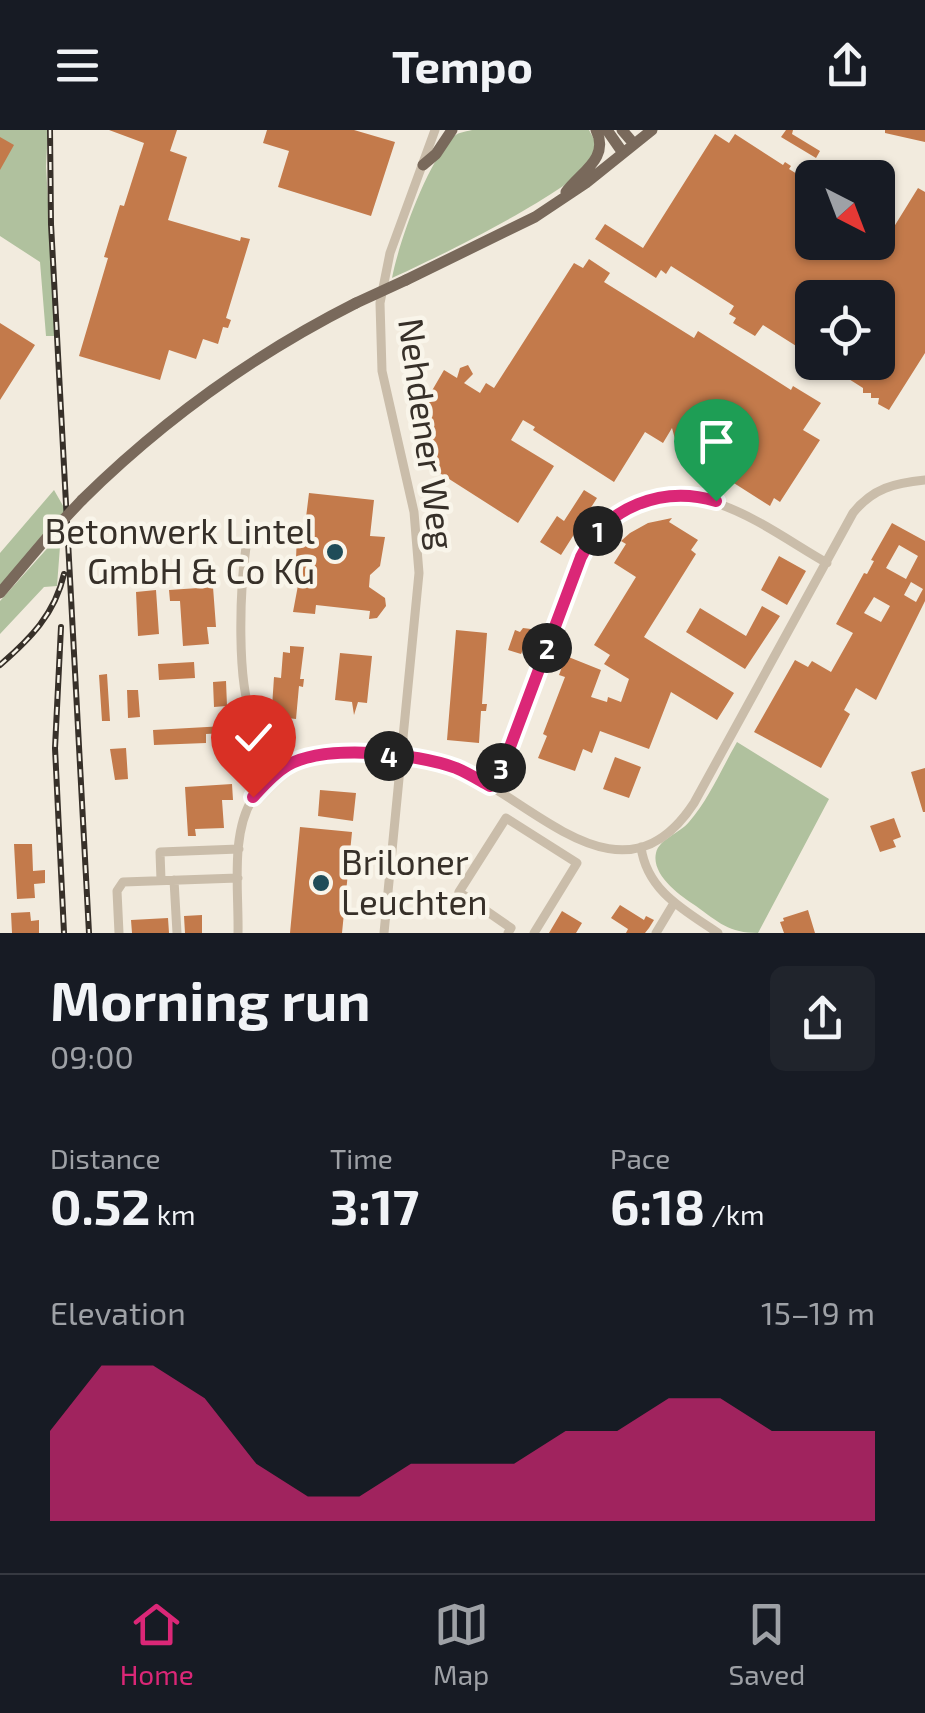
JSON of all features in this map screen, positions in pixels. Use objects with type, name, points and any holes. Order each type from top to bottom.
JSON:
[{"type":"main road","points":[[423,165],[452,130]]},
{"type":"main road","points":[[557,203],[597,158],[601,148],[596,130]]},
{"type":"main road","points":[[607,130],[624,153]]},
{"type":"main road","points":[[622,130],[634,144]]},
{"type":"main road","points":[[0,593],[82,500],[147,438],[196,399],[258,356],[356,303],[502,235],[557,203],[652,130]]},
{"type":"street","name":"Nehdener Weg","points":[[384,933],[418,573],[414,512],[386,399],[379,322],[390,253],[435,130]]},
{"type":"street","points":[[238,933],[238,878],[245,816],[253,797],[286,766],[308,757],[400,757],[452,766],[572,838],[615,850],[641,847],[670,832],[687,814],[853,513],[866,498],[890,485],[925,480]]},
{"type":"street","points":[[490,786],[507,755],[581,557],[592,538],[611,519],[649,500],[675,496],[702,498],[726,506],[827,562]]},
{"type":"street","points":[[246,546],[240,591],[247,702],[253,723],[286,766]]},
{"type":"street","points":[[508,933],[511,928],[459,892],[503,820],[510,818],[563,852],[576,865],[534,933]]},
{"type":"street","points":[[563,852],[572,838]]},
{"type":"street","points":[[641,847],[643,863],[652,881],[674,903],[716,932]]},
{"type":"street","points":[[161,880],[160,852],[240,849]]},
{"type":"street","points":[[119,933],[120,884],[238,878]]},
{"type":"street","points":[[174,880],[177,933]]},
{"type":"street","points":[[656,933],[674,903]]},
{"type":"green space","points":[[0,130],[48,130],[46,166],[56,336],[46,336],[40,262],[0,236]]},
{"type":"green space","points":[[472,130],[589,130],[597,145],[592,160],[558,189],[392,278],[407,225],[432,167],[453,137]]},
{"type":"green space","points":[[54,490],[66,511],[0,587],[0,553]]},
{"type":"green space","points":[[61,533],[57,586],[44,587],[0,634],[0,601]]},
{"type":"green space","points":[[737,742],[829,799],[758,933],[731,929],[682,897],[662,877],[656,861],[661,844],[685,826],[703,803]]},
{"type":"building","points":[[109,130],[177,130],[170,151],[187,157],[168,220],[240,241],[241,237],[250,239],[226,318],[231,320],[228,328],[223,327],[218,344],[203,339],[196,359],[169,350],[160,380],[79,356],[108,258],[104,257],[144,143]]},
{"type":"building","points":[[267,130],[354,130],[395,142],[371,216],[278,187],[289,151],[263,143]]},
{"type":"building","points":[[786,130],[793,130],[792,134],[820,151],[816,158],[781,137]]},
{"type":"building","points":[[925,130],[925,142],[885,133]]},
{"type":"building","points":[[715,134],[729,143],[735,134],[783,165],[785,162],[791,166],[789,169],[795,173],[795,260],[895,260],[895,225],[918,188],[925,192],[925,353],[889,410],[878,404],[879,398],[863,393],[863,388],[850,380],[895,380],[895,280],[795,280],[795,345],[763,325],[755,336],[733,323],[736,318],[729,314],[734,306],[671,266],[666,274],[661,270],[656,278],[595,239],[605,224],[643,248]]},
{"type":"building","points":[[0,137],[14,145],[0,170]]},
{"type":"building","points":[[589,259],[610,273],[604,282],[694,338],[698,331],[791,390],[793,386],[821,403],[803,430],[820,440],[780,502],[774,498],[770,506],[693,457],[702,445],[689,448],[688,442],[675,439],[672,428],[663,443],[645,432],[614,482],[523,420],[511,440],[554,466],[518,523],[435,470],[423,406],[444,370],[457,378],[460,368],[468,365],[473,374],[464,383],[480,393],[486,383],[494,388],[574,263],[583,268]]},
{"type":"building","points":[[0,323],[35,345],[0,400]]},
{"type":"building","points":[[584,490],[597,498],[561,555],[540,542],[557,516],[564,521]]},
{"type":"building","name":"Betonwerk Lintel GmbH & Co KG","points":[[309,493],[374,500],[370,536],[385,537],[380,566],[370,575],[369,587],[385,598],[386,606],[377,618],[369,619],[370,611],[316,605],[315,614],[293,612],[302,564],[301,559],[296,559],[297,533],[304,534]]},
{"type":"building","points":[[672,518],[669,522],[698,540],[691,550],[696,554],[644,637],[734,693],[717,720],[671,692],[649,749],[600,731],[592,753],[583,749],[575,771],[538,758],[565,677],[559,675],[566,656],[601,670],[591,697],[621,702],[629,679],[604,664],[610,655],[594,645],[636,577],[614,563],[626,544],[621,541],[630,533],[648,523]]},
{"type":"building","points":[[892,523],[925,541],[925,601],[876,700],[856,688],[844,710],[850,714],[821,768],[754,732],[795,660],[808,667],[812,661],[831,672],[853,633],[836,624],[864,573],[867,574],[874,561],[871,560]],"holes":[[[899,545],[918,556],[906,579],[886,568]],[[911,582],[923,589],[916,602],[904,595]],[[874,597],[890,606],[881,622],[864,613]]]},
{"type":"building","points":[[779,556],[806,571],[787,605],[761,590]]},
{"type":"building","points":[[213,587],[216,627],[207,627],[209,644],[183,646],[180,601],[170,601],[169,590]]},
{"type":"building","points":[[156,590],[159,634],[138,636],[136,592]]},
{"type":"building","points":[[762,606],[780,616],[745,669],[686,632],[700,608],[746,636]]},
{"type":"building","points":[[523,628],[539,630],[536,639],[529,637],[521,654],[508,650],[515,630],[520,632]]},
{"type":"building","points":[[456,630],[487,633],[482,704],[487,704],[486,711],[481,711],[479,743],[447,740]]},
{"type":"building","points":[[290,646],[304,647],[300,679],[304,679],[303,687],[299,686],[296,719],[277,717],[276,722],[271,722],[274,677],[281,678],[283,652],[290,653]]},
{"type":"building","points":[[340,653],[372,656],[367,703],[358,702],[354,715],[352,702],[335,700]]},
{"type":"building","points":[[194,662],[195,678],[159,680],[158,664]]},
{"type":"building","points":[[107,674],[110,721],[102,721],[99,675]]},
{"type":"building","points":[[226,681],[227,706],[214,707],[213,682]]},
{"type":"building","points":[[127,690],[138,690],[140,717],[128,718]]},
{"type":"building","points":[[225,726],[225,733],[206,734],[206,743],[154,745],[153,730]]},
{"type":"building","points":[[126,748],[128,779],[115,780],[110,749]]},
{"type":"building","points":[[615,757],[641,767],[629,798],[603,789]]},
{"type":"building","points":[[925,768],[925,812],[923,812],[911,772]]},
{"type":"building","points":[[232,784],[233,800],[222,800],[224,828],[195,829],[196,836],[188,836],[185,787]]},
{"type":"building","points":[[320,790],[356,793],[353,821],[318,816]]},
{"type":"building","points":[[894,818],[901,837],[893,840],[896,847],[880,852],[870,826]]},
{"type":"building","name":"Briloner Leuchten","points":[[300,827],[352,832],[342,933],[290,933]]},
{"type":"building","points":[[14,844],[32,844],[33,871],[45,870],[45,883],[34,884],[35,898],[17,899]]},
{"type":"building","points":[[620,905],[644,920],[646,916],[654,920],[645,933],[626,933],[628,929],[611,918]]},
{"type":"building","points":[[808,910],[815,933],[784,933],[780,922],[783,918]]},
{"type":"building","points":[[562,911],[582,923],[576,933],[549,933]]},
{"type":"building","points":[[30,912],[31,921],[39,920],[39,933],[12,933],[11,913]]},
{"type":"building","points":[[202,915],[202,933],[185,933],[184,916]]},
{"type":"building","points":[[168,918],[169,933],[132,933],[131,920]]},
{"type":"railway","points":[[50,130],[51,224],[89,933]]},
{"type":"railway","points":[[0,665],[40,625],[64,574]]},
{"type":"railway","points":[[61,627],[55,748],[64,933]]},
{"type":"place","name":"Betonwerk Lintel GmbH & Co KG","points":[[335,552]]},
{"type":"place","name":"Briloner Leuchten","points":[[321,883]]},
{"type":"route","points":[[253,797],[286,766],[308,757],[335,754],[394,756],[442,764],[490,786],[507,755],[581,557],[598,530],[649,500],[682,496],[716,501]]}]
